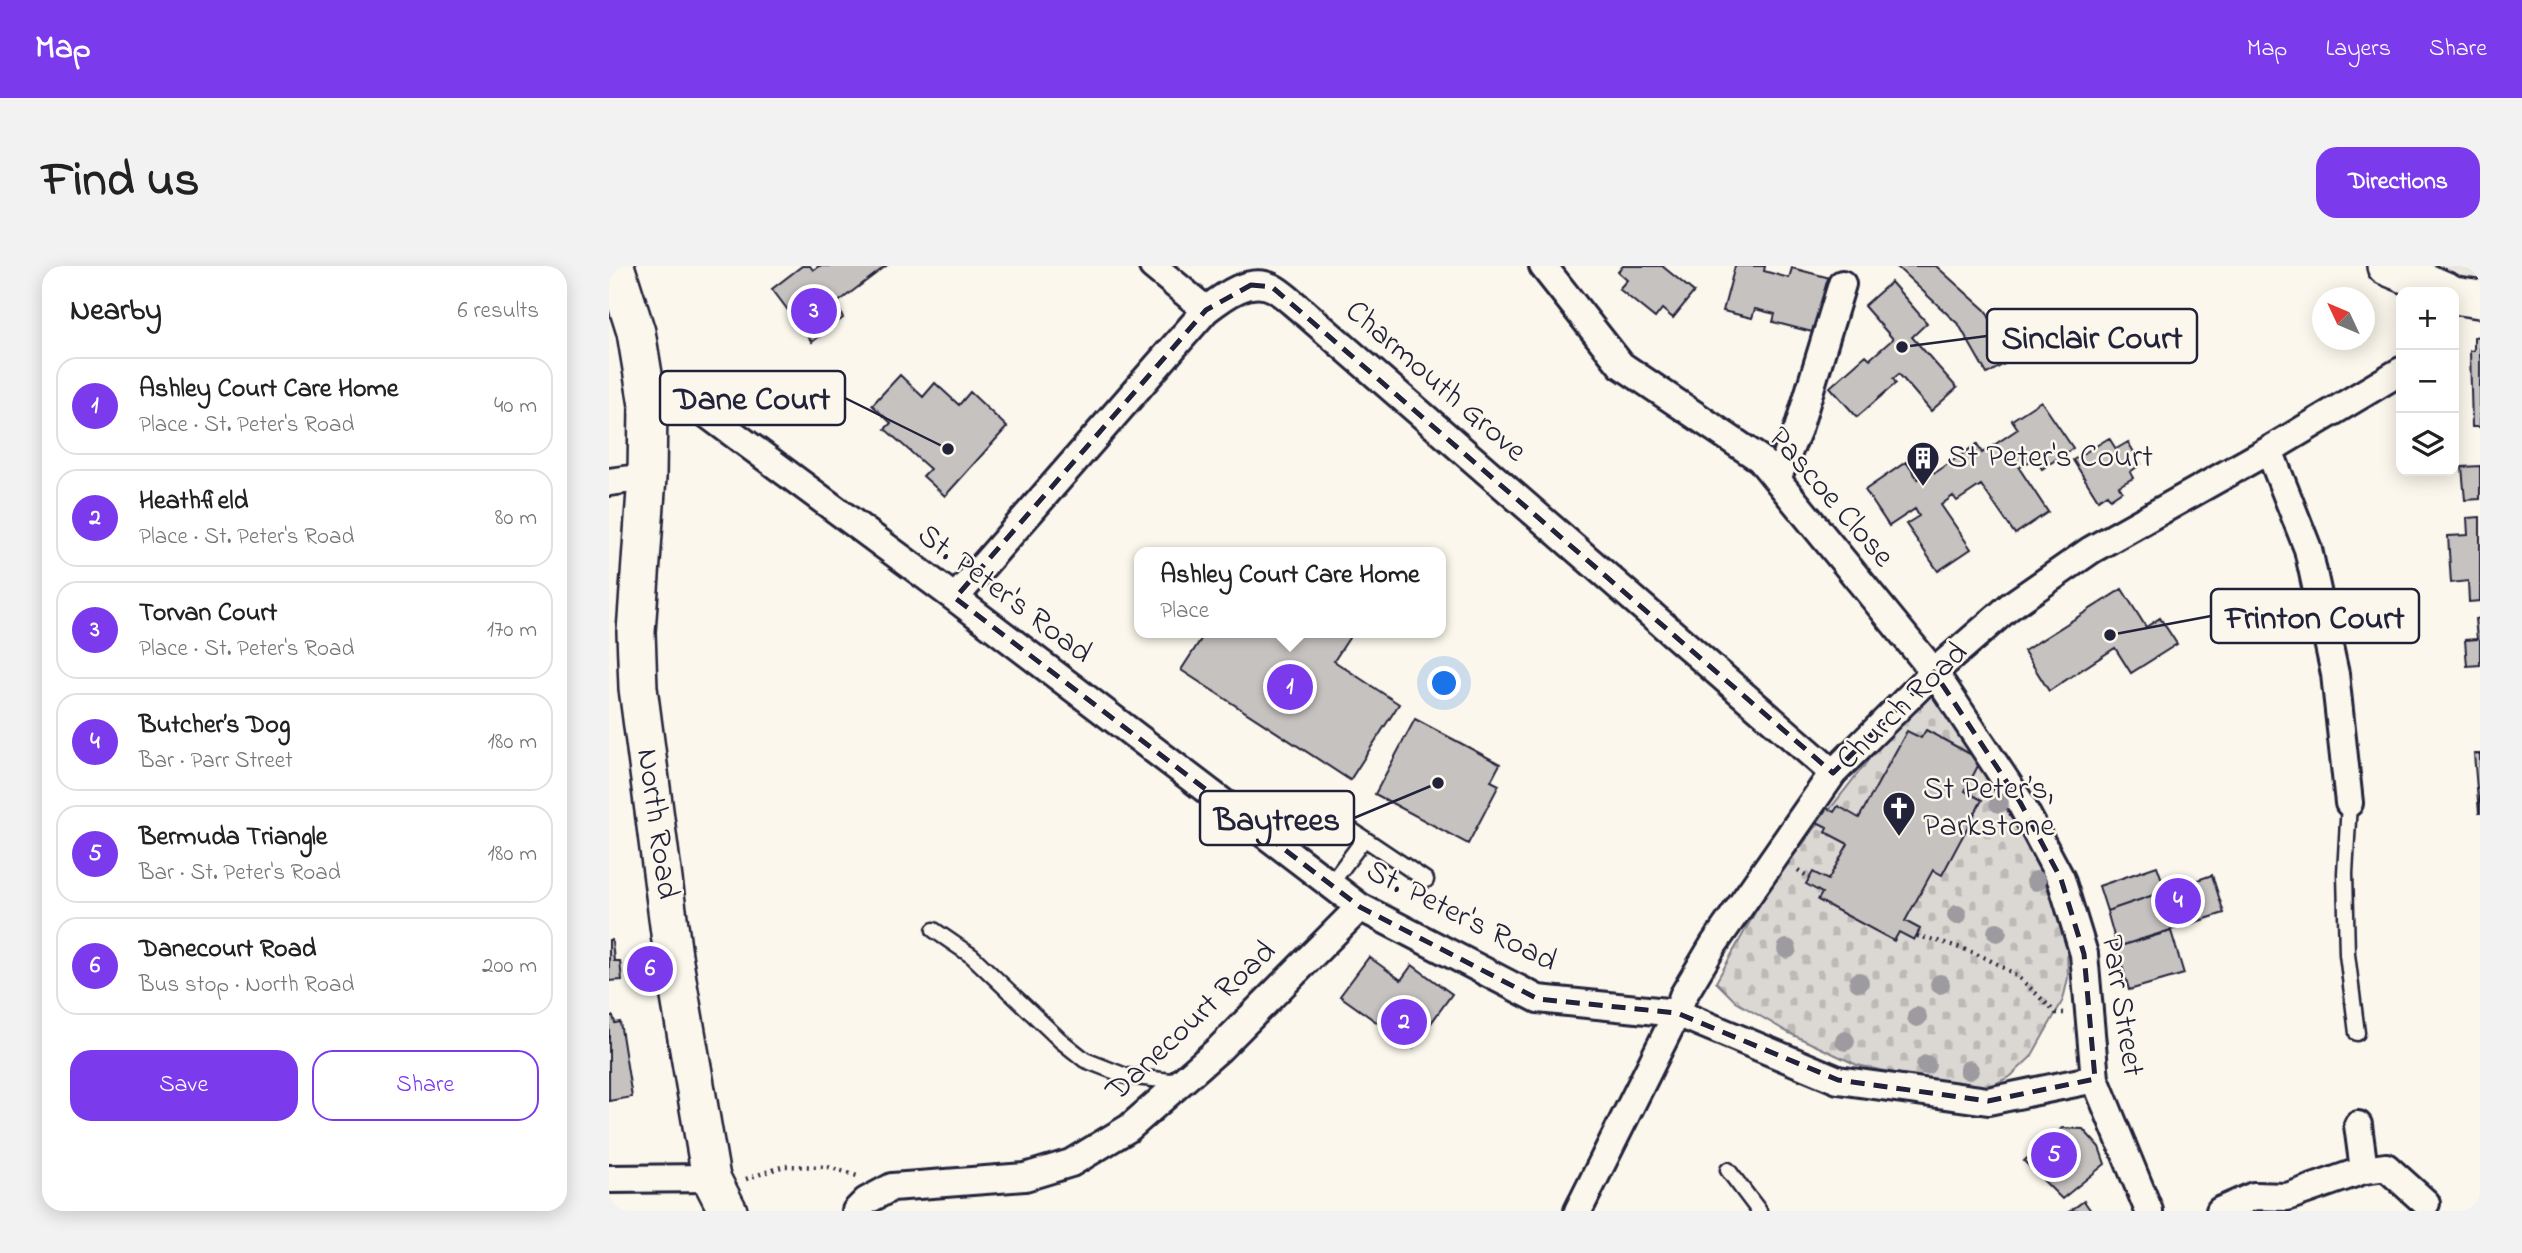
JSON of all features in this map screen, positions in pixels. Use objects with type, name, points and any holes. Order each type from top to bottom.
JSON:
[{"type":"street","name":"North Road","points":[[615,266],[636,332],[648,405],[647,477],[636,632],[638,688],[673,956],[711,1178],[729,1211]]},
{"type":"street","points":[[1153,266],[1206,310]]},
{"type":"street","name":"Pascoe Close","points":[[1543,266],[1621,365],[1760,458],[1934,672]]},
{"type":"street","points":[[2386,266],[2434,287]]},
{"type":"street","points":[[1777,480],[1798,429],[1842,284]]},
{"type":"street","name":"Charmouth Grove","points":[[955,598],[1206,310],[1227,294],[1251,285],[1272,287],[1833,774]]},
{"type":"street","name":"Church Road","points":[[1578,1211],[1683,996],[1714,944],[1833,774],[1934,672],[2009,607],[2091,551],[2396,374]]},
{"type":"street","name":"St. Peter's Road","points":[[648,405],[700,409],[955,598],[1360,907],[1538,999],[1677,1013],[1838,1080],[1988,1101],[2095,1079]]},
{"type":"street","points":[[2269,450],[2308,549],[2335,674],[2349,803]]},
{"type":"street","points":[[609,482],[647,477]]},
{"type":"street","name":"Parr Street","points":[[1934,672],[2020,802],[2061,879],[2084,954],[2095,1079],[2149,1211]]},
{"type":"street","name":"Danecourt Road","points":[[856,1211],[866,1201],[892,1187],[1025,1177],[1071,1163],[1129,1128],[1219,1049],[1360,907]]},
{"type":"street","points":[[2358,1125],[2364,1170]]},
{"type":"street","points":[[2220,1211],[2254,1196],[2287,1197],[2364,1170],[2386,1167],[2426,1203]]},
{"type":"street","points":[[609,1179],[711,1178]]},
{"type":"lane","points":[[2349,803],[2345,873],[2347,954],[2357,1033]]},
{"type":"lane","points":[[1350,829],[1426,880]]},
{"type":"lane","points":[[1330,885],[1364,839]]},
{"type":"lane","points":[[934,930],[972,956],[1060,1040],[1085,1060],[1126,1076],[1181,1082]]},
{"type":"lane","points":[[1728,1170],[1759,1211]]},
{"type":"path","points":[[1801,873],[1810,878]]},
{"type":"path","points":[[1917,936],[1944,942],[1987,958],[2014,975],[2056,1013],[2089,1014]]},
{"type":"path","points":[[711,1178],[738,1181],[784,1166],[829,1167],[892,1187]]},
{"type":"highlighted area","points":[[1251,285],[1272,287],[1833,773],[1934,672],[2020,802],[2061,879],[2084,954],[2095,1079],[1988,1101],[1838,1080],[1677,1013],[1538,999],[1360,907],[955,598],[1206,310]]},
{"type":"shaded area","points":[[2386,266],[2480,266],[2480,299],[2459,292],[2459,287],[2446,287]]},
{"type":"green space","points":[[1925,693],[1934,697],[2019,822],[2056,909],[2067,948],[2068,978],[2063,1000],[2031,1057],[2011,1076],[1989,1087],[1909,1076],[1857,1065],[1789,1033],[1736,1002],[1716,982],[1770,886],[1915,700]]},
{"type":"building","points":[[802,266],[810,266],[813,270],[819,266],[886,266],[837,303],[843,318],[812,342],[772,289]]},
{"type":"building","points":[[1623,266],[1662,266],[1694,292],[1673,318],[1662,309],[1655,318],[1619,289],[1627,280],[1618,272]]},
{"type":"building","points":[[1735,266],[1765,266],[1764,271],[1789,278],[1792,268],[1830,278],[1816,333],[1773,322],[1775,314],[1755,309],[1752,318],[1723,311]]},
{"type":"building","points":[[1896,266],[1936,266],[1985,310],[2013,359],[1987,374],[1959,325]]},
{"type":"building","points":[[1891,282],[1927,323],[1912,337],[1957,388],[1931,411],[1899,374],[1893,379],[1896,383],[1857,417],[1830,387],[1866,355],[1870,359],[1893,339],[1864,306]]},
{"type":"building","points":[[2480,336],[2480,427],[2472,427],[2470,351],[2474,350],[2474,337]]},
{"type":"building","points":[[900,375],[923,397],[935,383],[959,405],[970,392],[1007,427],[945,496],[923,476],[930,469],[885,429],[891,423],[872,405]]},
{"type":"building","name":"St Peter's Court","points":[[2041,401],[2073,448],[2042,469],[2035,458],[2019,468],[2048,512],[2015,534],[1981,485],[1957,501],[1953,496],[1941,505],[1971,549],[1938,571],[1906,524],[1919,516],[1915,509],[1889,526],[1865,490],[1906,462],[1918,479],[1932,469],[1935,473],[1977,444],[1982,453],[2018,429],[2012,420]]},
{"type":"building","points":[[2109,438],[2116,449],[2128,442],[2141,464],[2130,472],[2133,478],[2119,486],[2122,491],[2110,499],[2107,494],[2098,500],[2073,460]]},
{"type":"building","points":[[2480,466],[2480,499],[2465,500],[2462,467]]},
{"type":"building","points":[[2480,517],[2480,601],[2469,602],[2468,581],[2451,583],[2448,536],[2468,535],[2467,518]]},
{"type":"building","points":[[2122,589],[2146,627],[2160,618],[2177,644],[2131,673],[2115,648],[2049,691],[2024,651]]},
{"type":"building","points":[[2480,618],[2480,665],[2467,666],[2465,640],[2477,639],[2475,619]]},
{"type":"building","points":[[1202,638],[1349,638],[1334,661],[1399,704],[1350,780],[1181,670]]},
{"type":"building","points":[[1415,719],[1500,764],[1491,781],[1499,785],[1468,844],[1375,794]]},
{"type":"building","name":"St Peter’s, Parkstone","points":[[1926,730],[1981,760],[1965,791],[1982,800],[1942,875],[1933,870],[1905,921],[1920,929],[1914,940],[1899,932],[1894,941],[1818,900],[1822,893],[1806,884],[1813,872],[1828,880],[1848,844],[1825,832],[1827,827],[1817,822],[1825,807],[1834,812],[1838,806],[1859,818],[1907,731],[1921,738]]},
{"type":"building","points":[[2474,754],[2480,754],[2480,813],[2479,813]]},
{"type":"building","points":[[2157,866],[2166,891],[2107,911],[2099,886]]},
{"type":"building","points":[[2212,875],[2224,913],[2117,947],[2107,911]]},
{"type":"building","points":[[2171,931],[2184,974],[2129,990],[2117,947]]},
{"type":"building","points":[[609,940],[612,940],[614,961],[620,961],[622,980],[609,981]]},
{"type":"building","points":[[1369,957],[1401,980],[1412,965],[1452,994],[1413,1048],[1340,996]]},
{"type":"building","points":[[609,1016],[613,1016],[615,1023],[620,1022],[632,1097],[609,1101]]},
{"type":"building","points":[[2062,1128],[2083,1129],[2099,1147],[2105,1164],[2062,1199],[2024,1161]]},
{"type":"building","points":[[2084,1201],[2091,1211],[2070,1211]]},
{"type":"place","name":"Torvan Court","points":[[814,311]]},
{"type":"place","name":"Sinclair Court","points":[[1902,347]]},
{"type":"place","name":"Dane Court","points":[[948,449]]},
{"type":"place","name":"St Peter's Court","points":[[1923,488]]},
{"type":"place","name":"Frinton Court","points":[[2110,635]]},
{"type":"place","name":"Ashley Court Care Home","points":[[1290,687]]},
{"type":"place","name":"Baytrees","points":[[1438,783]]},
{"type":"place","name":"St Peter’s, Parkstone","points":[[1899,838]]},
{"type":"place","name":"Butcher’s Dog","points":[[2178,901]]},
{"type":"place","name":"Danecourt Road","points":[[650,969]]},
{"type":"place","name":"Heathfield","points":[[1404,1022]]},
{"type":"place","name":"Bermuda Triangle","points":[[2054,1155]]}]
